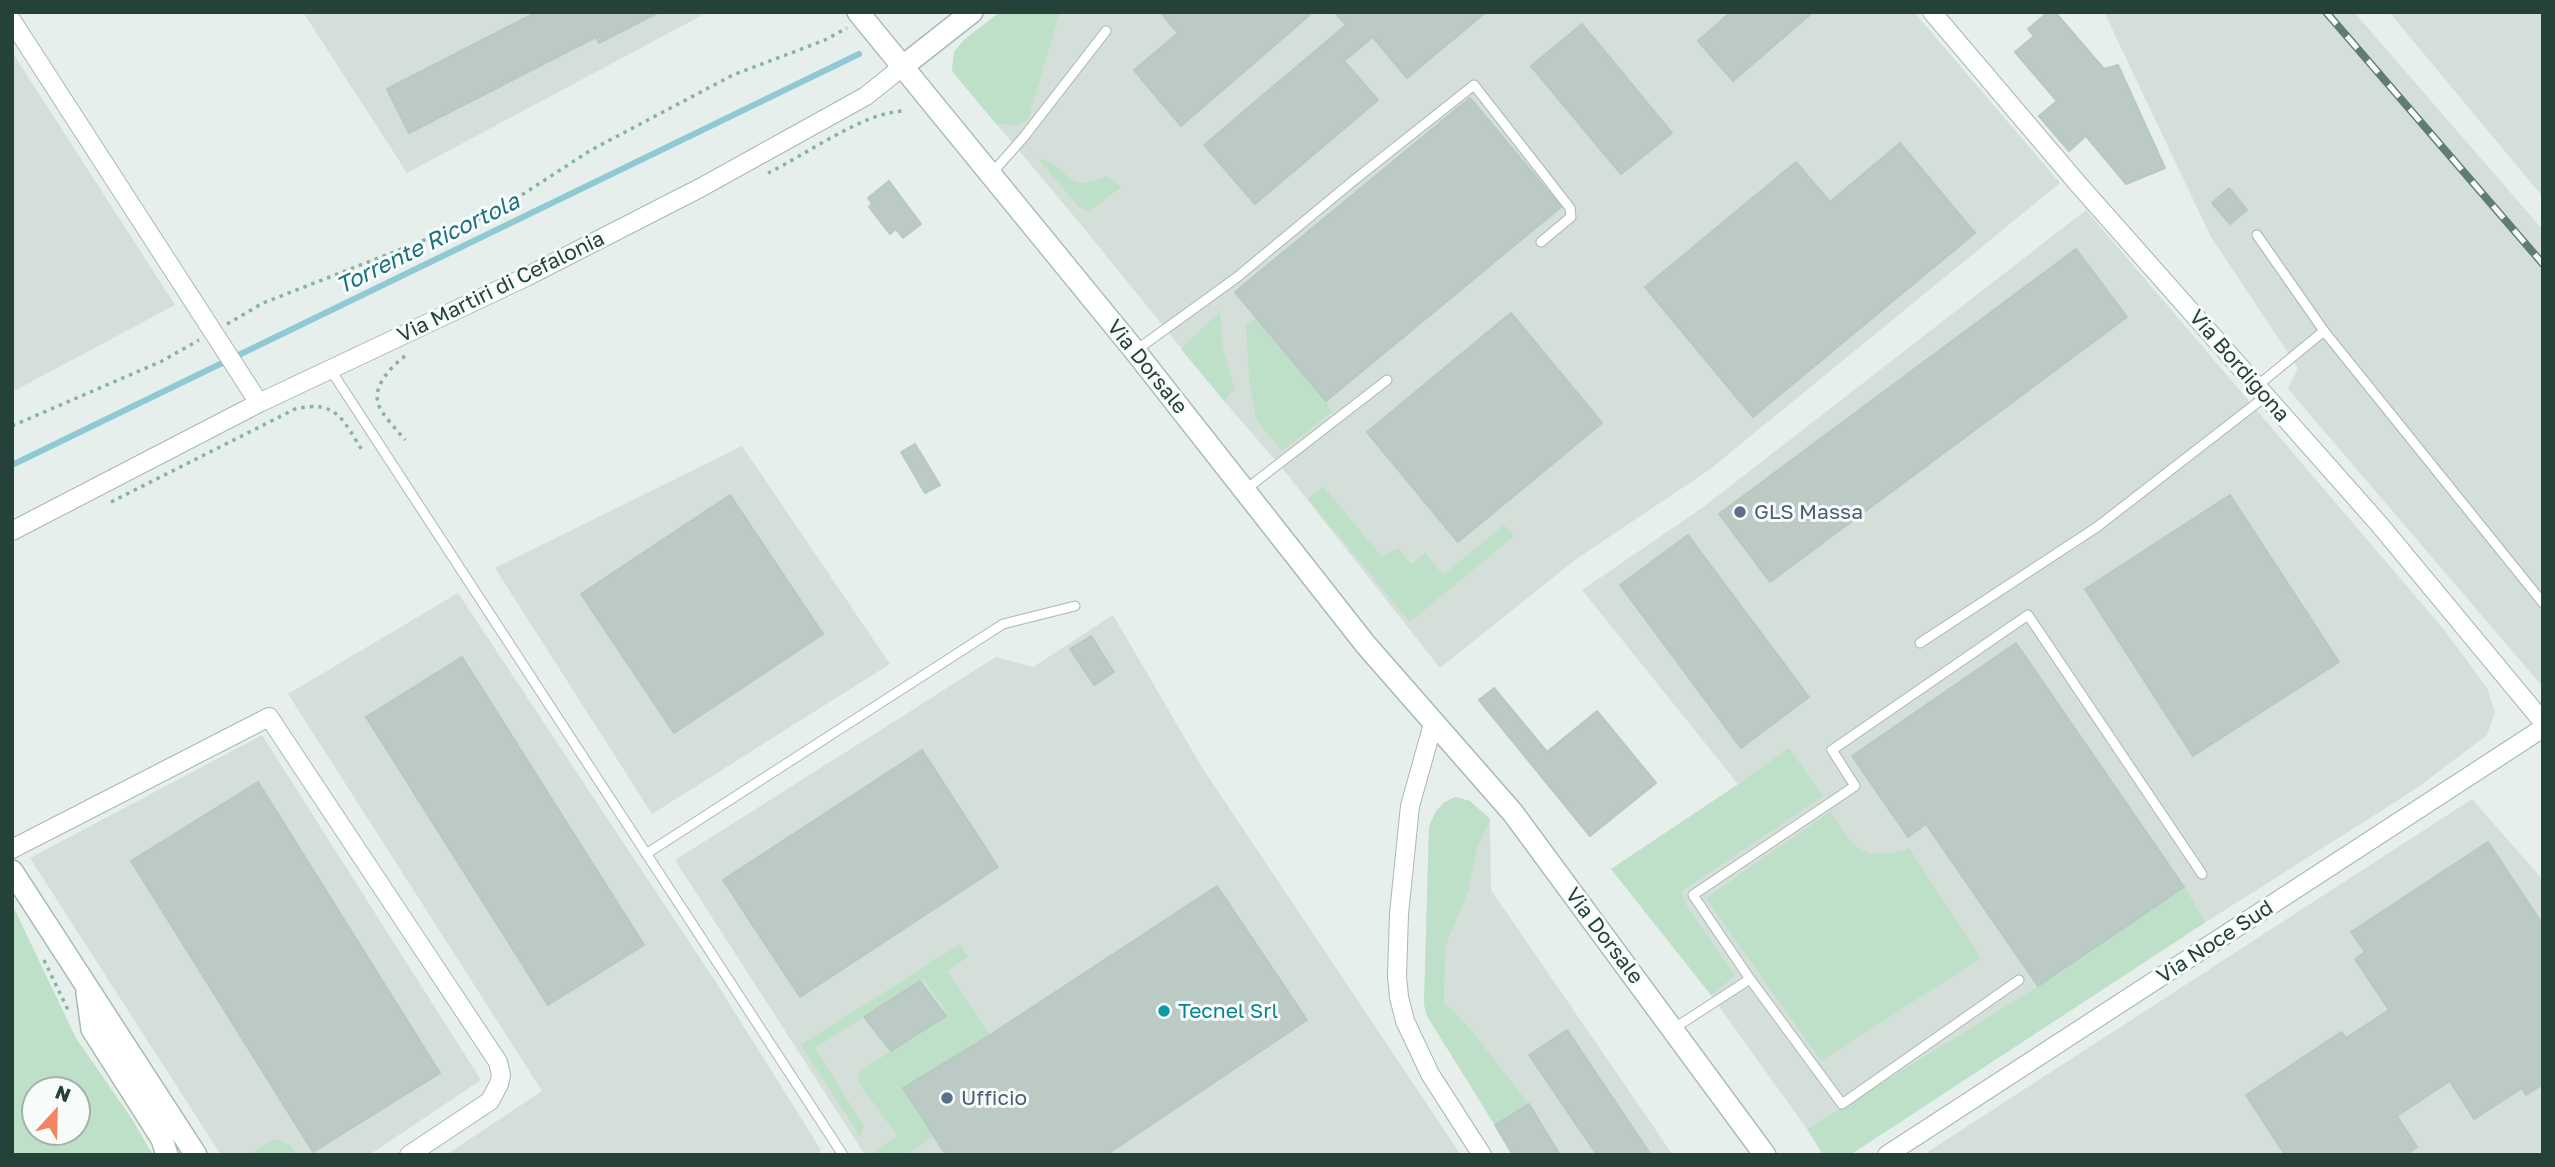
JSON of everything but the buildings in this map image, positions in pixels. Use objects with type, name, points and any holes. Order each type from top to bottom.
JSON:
[{"type":"street","name":"Via Martiri di Cefalonia","points":[[12,531],[259,403],[526,276],[700,188],[866,96],[972,12]]},
{"type":"street","name":"Via Bordigona","points":[[1932,12],[2079,185],[2379,524],[2543,722]]},
{"type":"street","name":"Via Dorsale","points":[[861,16],[1135,351],[1366,645],[1513,813],[1765,1155]]},
{"type":"street","points":[[12,21],[259,403]]},
{"type":"street","points":[[12,849],[269,717],[498,1062],[501,1074],[499,1084],[490,1101],[409,1155]]},
{"type":"street","points":[[1433,724],[1410,806],[1399,914],[1399,997],[1405,1021],[1430,1074],[1482,1155]]},
{"type":"street","name":"Via Noce Sud","points":[[1887,1155],[2543,728]]},
{"type":"street","points":[[12,871],[197,1155]]},
{"type":"street","points":[[85,983],[92,1028],[162,1139],[167,1155]]},
{"type":"lane","points":[[990,174],[1023,138],[1106,31]]},
{"type":"lane","points":[[1135,351],[1236,278],[1474,85],[1570,208],[1571,217],[1541,242]]},
{"type":"lane","points":[[2258,235],[2324,331],[2543,603]]},
{"type":"lane","points":[[1920,643],[2097,527],[2261,391],[2324,331]]},
{"type":"lane","points":[[330,369],[843,1155]]},
{"type":"lane","points":[[1245,490],[1387,380]]},
{"type":"lane","points":[[646,854],[1003,624],[1075,606]]},
{"type":"lane","points":[[2019,980],[1842,1104],[1750,979],[1693,895],[1855,786],[1832,750],[2028,615],[2202,874]]},
{"type":"lane","points":[[1673,1029],[1750,979]]},
{"type":"path","points":[[12,426],[218,336],[263,303],[494,213],[590,150],[733,75],[825,40],[861,16]]},
{"type":"path","points":[[766,174],[870,119],[891,111],[904,111]]},
{"type":"path","points":[[405,440],[378,404],[379,387],[390,369],[403,357],[415,351]]},
{"type":"path","points":[[349,428],[335,412],[323,406],[307,405],[289,410],[108,503],[295,409],[312,405],[328,408],[338,414],[364,453]]},
{"type":"shaded area","points":[[303,12],[708,12],[407,173]]},
{"type":"shaded area","points":[[1000,12],[1914,12],[2060,183],[1709,470],[1575,560],[1440,668],[1283,469],[952,71],[954,52],[965,39]]},
{"type":"shaded area","points":[[2104,12],[2354,12],[2543,230],[2543,687],[2288,389],[2298,368],[2211,237]]},
{"type":"shaded area","points":[[2389,12],[2543,12],[2543,197]]},
{"type":"shaded area","points":[[12,52],[175,305],[12,392]]},
{"type":"shaded area","points":[[2086,210],[2445,631],[2487,688],[2495,712],[2487,735],[2414,790],[2206,922],[2183,887],[2038,986],[1807,1129],[1711,995],[1611,869],[1738,784],[1582,590],[1702,508]]},
{"type":"shaded area","points":[[742,446],[890,664],[652,814],[495,568]]},
{"type":"shaded area","points":[[458,593],[717,984],[821,1150],[816,1155],[446,1155],[542,1091],[288,694]]},
{"type":"shaded area","points":[[1113,615],[1203,769],[1461,1155],[865,1155],[675,860],[996,657],[1033,667]]},
{"type":"shaded area","points":[[262,735],[481,1080],[369,1155],[221,1155],[30,858]]},
{"type":"shaded area","points":[[1455,797],[1470,801],[1490,819],[1491,890],[1673,1155],[1513,1155],[1427,1016],[1424,1004],[1429,827],[1435,812],[1444,802]]},
{"type":"shaded area","points":[[2472,799],[2543,880],[2543,1155],[1923,1155]]},
{"type":"green space","points":[[1000,12],[1060,12],[1028,120],[1018,125],[996,124],[952,71],[954,52],[965,39]]},
{"type":"green space","points":[[1037,158],[1048,161],[1074,181],[1093,181],[1107,176],[1121,187],[1089,212],[1078,206]]},
{"type":"green space","points":[[1220,311],[1223,349],[1235,389],[1224,401],[1181,349]]},
{"type":"green space","points":[[1256,317],[1326,401],[1332,412],[1282,451],[1256,420],[1249,381],[1246,326]]},
{"type":"green space","points":[[1323,486],[1382,557],[1398,548],[1411,564],[1425,553],[1443,575],[1504,525],[1514,536],[1410,622],[1308,499]]},
{"type":"green space","points":[[1789,748],[1823,796],[1682,891],[1686,905],[1735,976],[1711,995],[1611,869]]},
{"type":"green space","points":[[1455,797],[1470,801],[1490,819],[1477,849],[1468,891],[1445,947],[1444,1002],[1471,1030],[1529,1104],[1495,1125],[1427,1016],[1424,1004],[1429,827],[1439,809]]},
{"type":"green space","points":[[1831,811],[1846,835],[1861,849],[1881,854],[1909,848],[1981,958],[1821,1061],[1706,898]]},
{"type":"green space","points":[[2184,887],[2206,922],[1850,1155],[1823,1155],[1807,1129],[2038,986]]},
{"type":"green space","points":[[12,904],[76,1038],[132,1119],[153,1155],[12,1155]]},
{"type":"green space","points":[[960,944],[968,957],[947,971],[990,1035],[903,1088],[934,1136],[906,1155],[870,1155],[897,1136],[858,1081],[859,1072],[948,1014],[923,979],[815,1048],[864,1126],[860,1136],[801,1045]]},
{"type":"green space","points":[[278,1139],[291,1146],[297,1155],[249,1155],[268,1142]]},
{"type":"waterway","name":"Torrente Ricortola","points":[[12,465],[859,54]]},
{"type":"railway","points":[[2326,12],[2543,264]]},
{"type":"place","name":"GLS Massa","points":[[1740,512]]},
{"type":"place","name":"Tecnel Srl","points":[[1164,1011]]},
{"type":"place","name":"Ufficio","points":[[947,1098]]}]
